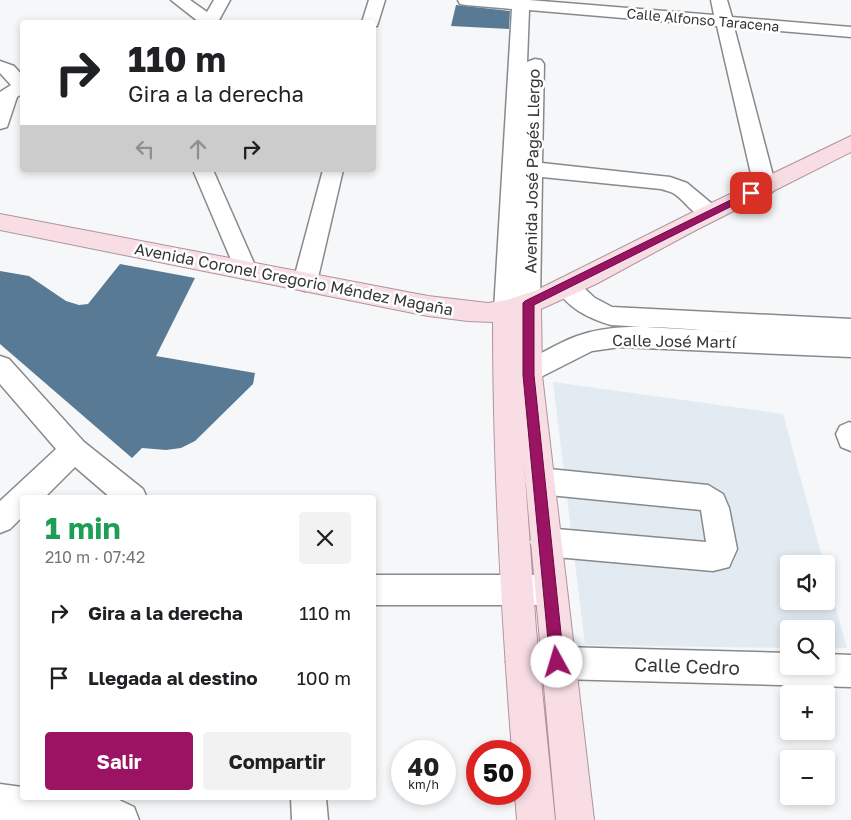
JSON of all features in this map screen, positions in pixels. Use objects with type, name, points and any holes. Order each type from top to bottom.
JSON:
[{"type":"main road","name":"Avenida Coronel Gregorio Méndez Magaña","points":[[0,222],[428,306],[467,311],[517,307],[567,286],[851,143]]},
{"type":"main road","name":"Avenida José Pagés Llergo","points":[[517,307],[516,589],[536,820]]},
{"type":"main road","name":"Avenida José Pagés Llergo","points":[[518,379],[540,481],[557,662],[575,820]]},
{"type":"street","points":[[179,0],[207,20]]},
{"type":"street","points":[[211,20],[222,0]]},
{"type":"street","points":[[371,20],[376,0]]},
{"type":"street","name":"Calle Alfonso Taracena","points":[[466,0],[528,2],[851,32]]},
{"type":"street","points":[[719,0],[765,187]]},
{"type":"street","name":"Avenida José Pagés Llergo","points":[[517,307],[532,169],[528,2]]},
{"type":"street","name":"Avenida José Pagés Llergo","points":[[517,307],[528,2]]},
{"type":"street","points":[[0,66],[8,70],[13,90],[0,124]]},
{"type":"street","points":[[532,169],[663,182],[680,188],[709,213]]},
{"type":"street","points":[[204,172],[246,270]]},
{"type":"street","points":[[305,282],[333,172]]},
{"type":"street","name":"Calle José Martí","points":[[567,286],[578,300],[588,308],[611,316],[851,329]]},
{"type":"street","name":"Calle José Martí","points":[[518,379],[576,347],[597,340],[620,337],[851,347]]},
{"type":"street","points":[[0,366],[74,450],[129,495]]},
{"type":"street","points":[[26,495],[74,450]]},
{"type":"street","points":[[540,481],[708,498],[715,508],[722,549],[719,556],[713,557],[545,542]]},
{"type":"street","points":[[0,520],[20,501]]},
{"type":"street","points":[[376,590],[550,590]]},
{"type":"street","name":"Calle Cedro","points":[[522,662],[851,671]]},
{"type":"street","points":[[309,800],[310,820]]},
{"type":"street","points":[[0,802],[109,813],[121,820]]},
{"type":"shaded area","points":[[553,382],[783,414],[822,555],[780,555],[780,610],[835,610],[835,605],[847,648],[835,648],[835,620],[780,620],[780,648],[585,645]]},
{"type":"building","points":[[456,5],[510,11],[509,29],[451,26]]},
{"type":"building","points":[[120,264],[195,278],[156,356],[255,373],[253,384],[195,441],[181,448],[166,450],[142,448],[132,458],[0,344],[0,271],[29,276],[66,301],[79,305],[88,304]]},
{"type":"route","points":[[557,662],[529,375],[528,303],[618,261],[751,193]]}]
